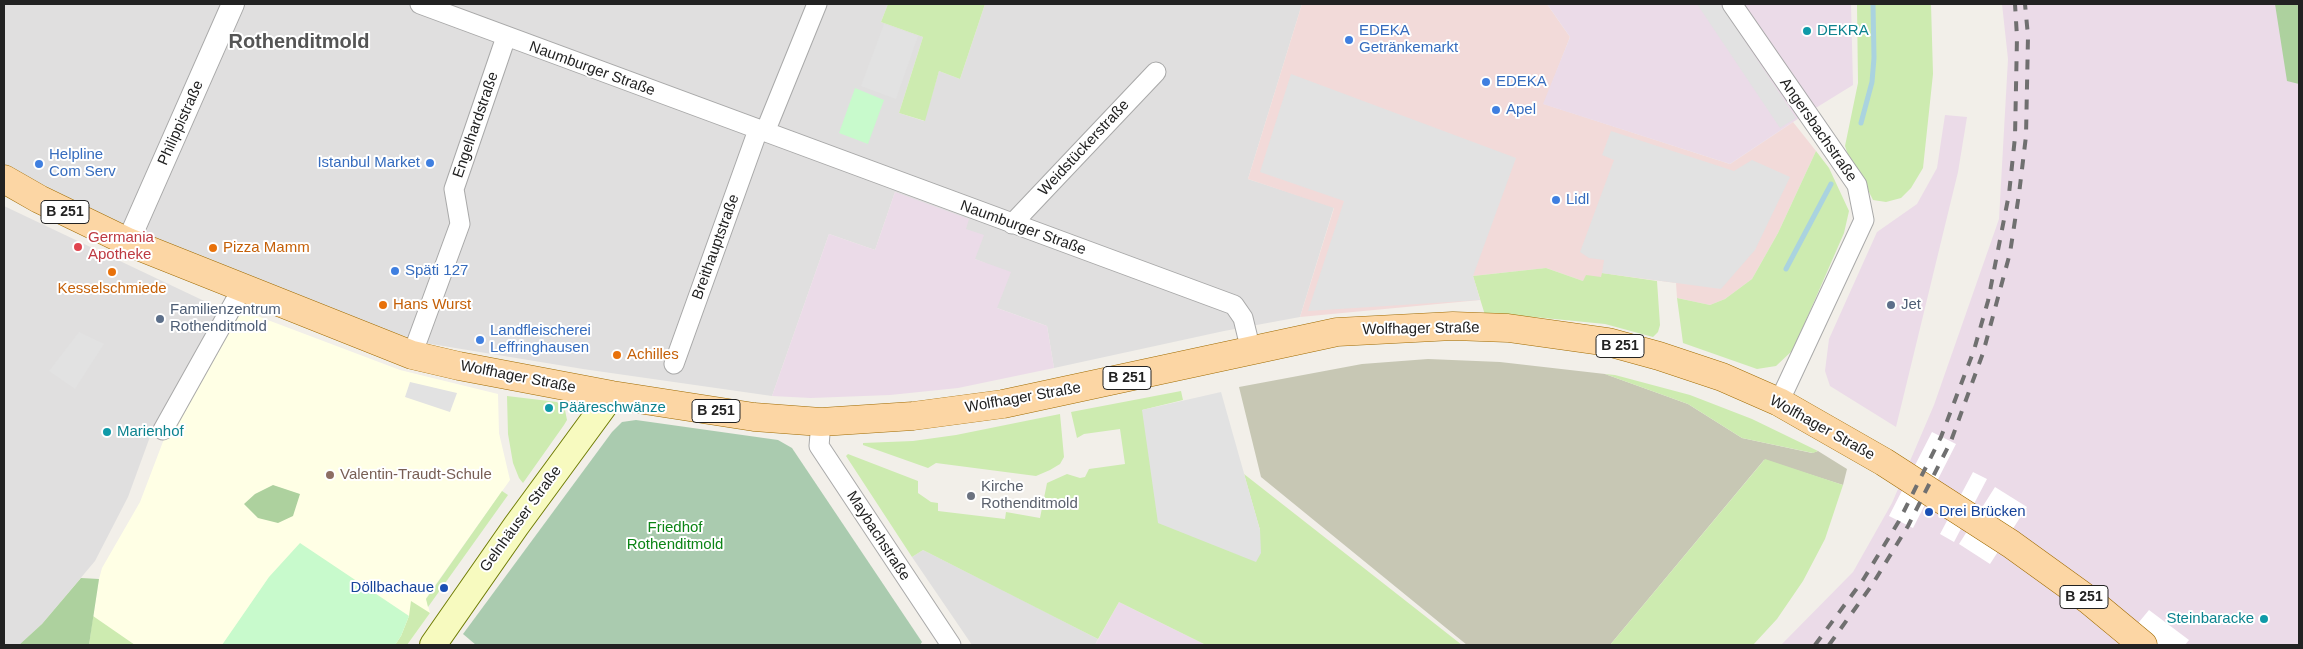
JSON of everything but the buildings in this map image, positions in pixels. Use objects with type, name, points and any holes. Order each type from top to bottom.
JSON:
[{"type":"main road","name":"Wolfhager Straße","points":[[7,187],[128,242],[412,355],[459,366],[612,395],[754,417],[821,422],[913,416],[1003,404],[1337,332],[1453,326],[1508,328],[1608,342],[1659,356],[1722,377],[1779,402],[1884,462],[2011,544],[2090,601],[2143,645]]},
{"type":"main road","name":"Gelnhäuser Straße","points":[[433,645],[516,526],[612,395]]},
{"type":"street","name":"Philippistraße","points":[[128,242],[234,4]]},
{"type":"street","name":"Naumburger Straße","points":[[420,4],[1234,305],[1244,318],[1251,351]]},
{"type":"street","points":[[761,131],[817,4]]},
{"type":"street","name":"Angersbachstraße","points":[[1732,4],[1857,184],[1864,220],[1843,260],[1779,402]]},
{"type":"street","name":"Engelhardstraße","points":[[412,355],[460,224],[454,189],[506,37]]},
{"type":"street","name":"Weidstückerstraße","points":[[1012,224],[1156,72]]},
{"type":"street","name":"Breithauptstraße","points":[[674,364],[761,131]]},
{"type":"street","points":[[163,430],[243,288]]},
{"type":"street","name":"Maybachstraße","points":[[821,422],[819,446],[952,645]]},
{"type":"shaded area","points":[[4,4],[888,4],[881,22],[923,37],[899,113],[924,121],[939,71],[960,79],[985,4],[1302,4],[1248,179],[1334,207],[1300,317],[1224,331],[1054,368],[1047,326],[997,308],[985,263],[975,259],[966,229],[895,192],[875,250],[829,234],[772,396],[583,369],[425,343],[378,327],[165,243],[111,219],[4,165]]},
{"type":"shaded area","points":[[1302,4],[1547,4],[1570,37],[1544,104],[1730,164],[1793,122],[1816,151],[1778,233],[1752,279],[1725,299],[1710,305],[1677,298],[1676,283],[1602,273],[1602,277],[1583,281],[1546,268],[1473,276],[1480,300],[1300,317],[1334,208],[1248,179]]},
{"type":"shaded area","points":[[1547,4],[1851,4],[1853,85],[1730,164],[1543,104],[1570,37]]},
{"type":"shaded area","points":[[1697,4],[1720,4],[1796,118],[1780,128]]},
{"type":"shaded area","points":[[2002,4],[2299,4],[2299,645],[1781,645],[1853,572],[1892,503],[1934,405],[1999,219],[2008,59]]},
{"type":"shaded area","points":[[884,24],[918,36],[896,99],[861,86]]},
{"type":"shaded area","points":[[1291,74],[1516,158],[1473,276],[1480,300],[1308,311],[1344,201],[1260,172]]},
{"type":"shaded area","points":[[1945,115],[1967,117],[1958,172],[1896,427],[1830,386],[1825,371],[1829,339],[1877,232],[1917,204],[1937,168]]},
{"type":"shaded area","points":[[1611,131],[1734,171],[1752,160],[1790,177],[1755,250],[1721,289],[1602,273],[1604,260],[1589,258],[1580,252],[1614,160],[1602,155]]},
{"type":"shaded area","points":[[895,192],[969,219],[966,229],[984,235],[975,259],[1011,272],[997,308],[1047,326],[1054,368],[958,388],[890,395],[811,398],[772,396],[829,234],[875,250]]},
{"type":"shaded area","points":[[4,206],[219,308],[191,365],[151,434],[128,497],[95,561],[42,624],[19,645],[4,645]]},
{"type":"shaded area","name":"Valentin-Traudt-Schule","points":[[236,308],[400,370],[498,394],[499,433],[510,480],[426,598],[430,613],[407,645],[89,645],[102,568],[140,502],[164,439]]},
{"type":"shaded area","points":[[79,332],[104,344],[75,389],[49,371]]},
{"type":"shaded area","points":[[1428,359],[1500,362],[1605,374],[1688,404],[1742,438],[1812,453],[1818,451],[1847,469],[1843,485],[1764,460],[1610,645],[1467,645],[1261,477],[1239,387],[1362,364]]},
{"type":"shaded area","points":[[410,382],[457,393],[450,412],[405,397]]},
{"type":"shaded area","points":[[1221,392],[1260,530],[1261,553],[1256,562],[1158,523],[1142,410]]},
{"type":"shaded area","points":[[923,550],[1098,639],[1095,645],[972,645],[912,557]]},
{"type":"shaded area","points":[[1119,602],[1206,645],[1095,645]]},
{"type":"green space","points":[[888,4],[985,4],[960,79],[939,71],[925,121],[899,113],[923,37],[881,22]]},
{"type":"green space","points":[[1931,4],[1933,74],[1923,168],[1911,188],[1901,198],[1886,202],[1873,200],[1864,182],[1851,164],[1845,146],[1858,83],[1857,5]]},
{"type":"green space","points":[[2275,4],[2299,4],[2299,84],[2287,81]]},
{"type":"green space","points":[[855,88],[884,100],[868,144],[839,133]]},
{"type":"green space","points":[[1816,151],[1829,168],[1849,211],[1844,233],[1793,350],[1776,366],[1757,369],[1683,343],[1677,298],[1710,305],[1725,299],[1752,279],[1778,233]]},
{"type":"green space","points":[[1546,268],[1583,281],[1586,275],[1601,277],[1602,273],[1657,281],[1660,325],[1658,332],[1653,337],[1605,324],[1534,317],[1485,315],[1473,276]]},
{"type":"green space","points":[[1605,374],[1690,395],[1752,419],[1818,451],[1813,453],[1742,438],[1688,404]]},
{"type":"green space","points":[[1181,391],[1183,400],[1142,410],[1260,530],[1244,474],[1462,645],[1206,645],[1119,602],[1098,639],[923,550],[912,557],[846,456],[848,454],[918,481],[918,493],[931,502],[938,503],[938,511],[1005,519],[1006,512],[1040,518],[1047,483],[1067,474],[1080,478],[1085,477],[1089,469],[1125,464],[1120,429],[1084,434],[1077,438],[1071,412]]},
{"type":"green space","points":[[507,396],[557,402],[565,410],[567,420],[523,483],[513,463],[508,434]]},
{"type":"green space","points":[[1060,414],[1064,457],[1060,464],[1036,476],[936,463],[928,468],[863,445],[863,443],[913,441],[956,435]]},
{"type":"green space","name":"Friedhof Rothenditmold","points":[[636,420],[778,440],[792,448],[922,642],[920,645],[476,645],[463,634],[612,432],[622,422]]},
{"type":"green space","points":[[1765,459],[1843,485],[1825,539],[1803,581],[1777,619],[1753,645],[1610,645]]},
{"type":"green space","points":[[273,485],[300,494],[293,516],[278,523],[258,518],[244,504],[255,494]]},
{"type":"green space","points":[[502,491],[508,495],[428,607],[426,599]]},
{"type":"green space","points":[[300,543],[409,616],[395,645],[222,645],[269,577]]},
{"type":"green space","points":[[81,578],[99,579],[89,645],[19,645],[42,624]]},
{"type":"green space","points":[[411,601],[430,613],[407,645],[395,645],[409,616]]},
{"type":"green space","points":[[93,616],[135,645],[89,645]]},
{"type":"pier","points":[[1932,432],[1956,444],[1913,528],[1889,516]]},
{"type":"pier","points":[[1973,472],[1987,479],[1954,542],[1940,534]]},
{"type":"pier","points":[[1995,487],[2027,507],[1990,564],[1959,544]]},
{"type":"pier","points":[[2149,610],[2189,640],[2185,645],[2120,645]]},
{"type":"waterway","points":[[1861,123],[1872,82],[1874,58],[1873,4]]},
{"type":"waterway","points":[[1786,269],[1831,184]]},
{"type":"railway","points":[[1815,645],[1863,580],[1899,521],[1941,437],[1974,350],[1988,301],[2009,194],[2015,137],[2017,37],[2015,4]]},
{"type":"railway","points":[[1829,645],[1872,585],[1908,526],[1951,441],[1983,353],[2010,253],[2026,136],[2028,36],[2025,4]]},
{"type":"place","name":"DEKRA","points":[[1807,31]]},
{"type":"place","name":"EDEKA Getränkemarkt","points":[[1349,40]]},
{"type":"place","name":"EDEKA","points":[[1486,82]]},
{"type":"place","name":"Apel","points":[[1496,110]]},
{"type":"place","name":"Istanbul Market","points":[[430,163]]},
{"type":"place","name":"Helpline Com Serv","points":[[39,164]]},
{"type":"place","name":"Lidl","points":[[1556,200]]},
{"type":"place","name":"Germania Apotheke","points":[[78,247]]},
{"type":"place","name":"Pizza Mamm","points":[[213,248]]},
{"type":"place","name":"Späti 127","points":[[395,271]]},
{"type":"place","name":"Kesselschmiede","points":[[112,272]]},
{"type":"place","name":"Hans Wurst","points":[[383,305]]},
{"type":"place","name":"Jet","points":[[1891,305]]},
{"type":"place","name":"Familienzentrum Rothenditmold","points":[[160,319]]},
{"type":"place","name":"Landfleischerei Leffringhausen","points":[[480,340]]},
{"type":"place","name":"Achilles","points":[[617,355]]},
{"type":"place","name":"Pääreschwänze","points":[[549,408]]},
{"type":"place","name":"Marienhof","points":[[107,432]]},
{"type":"place","name":"Valentin-Traudt-Schule","points":[[330,475]]},
{"type":"place","name":"Kirche Rothenditmold","points":[[971,496]]},
{"type":"place","name":"Drei Brücken","points":[[1929,512]]},
{"type":"place","name":"Döllbachaue","points":[[444,588]]},
{"type":"place","name":"Steinbaracke","points":[[2264,619]]},
{"type":"district","name":"Rothenditmold","points":[[299,42]]}]
